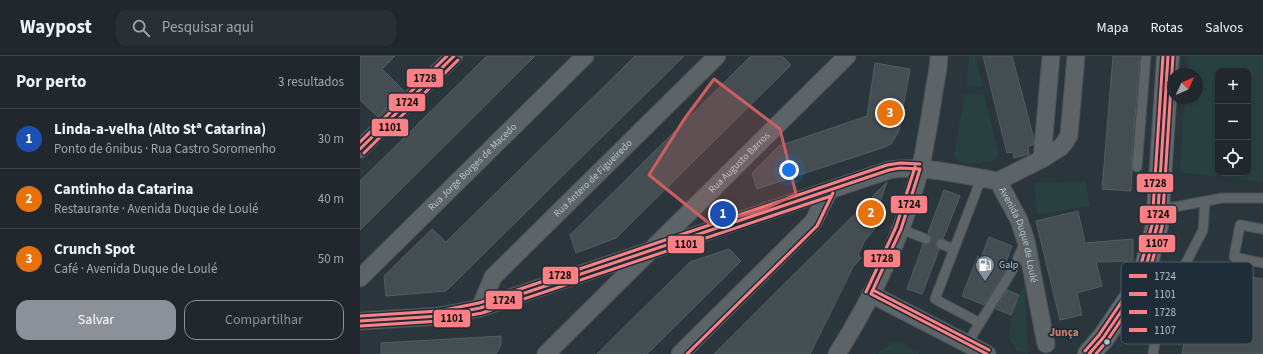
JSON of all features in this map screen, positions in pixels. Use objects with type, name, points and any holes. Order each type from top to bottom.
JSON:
[{"type":"street","points":[[360,149],[454,56]]},
{"type":"street","name":"Rua Jorge Borges de Macedo","points":[[360,278],[585,56]]},
{"type":"street","name":"Rua Antero de Figueiredo","points":[[480,308],[493,277],[717,56]]},
{"type":"street","name":"Rua Augusto Barros","points":[[546,354],[847,56]]},
{"type":"street","points":[[837,354],[871,294],[901,230],[920,169],[939,56]]},
{"type":"street","points":[[1042,159],[1052,56]]},
{"type":"street","points":[[998,181],[1042,159],[1066,142],[1076,56]]},
{"type":"street","points":[[1148,262],[1158,226],[1168,56]]},
{"type":"street","name":"Avenida Duque de Loulé","points":[[360,321],[440,316],[480,308],[889,170],[900,168],[920,169],[998,181],[1019,220],[1026,241],[1046,344]]},
{"type":"street","points":[[680,354],[813,222],[829,191]]},
{"type":"street","points":[[871,294],[987,354]]},
{"type":"street","points":[[1089,354],[1103,338],[1121,312]]},
{"type":"lane","points":[[1137,167],[1146,56]]},
{"type":"lane","points":[[980,323],[935,299],[981,179]]},
{"type":"lane","points":[[1159,210],[1222,198],[1263,198]]},
{"type":"lane","points":[[1187,262],[1204,230],[1205,201]]},
{"type":"lane","points":[[1263,229],[1240,225],[1234,257],[1263,263]]},
{"type":"lane","points":[[901,230],[926,238]]},
{"type":"lane","points":[[967,344],[1013,269],[1026,241]]},
{"type":"lane","points":[[941,244],[954,249]]},
{"type":"lane","points":[[1152,354],[1154,344]]},
{"type":"highlighted area","points":[[714,79],[780,129],[796,194],[763,210],[710,224],[649,175],[683,121]]},
{"type":"green space","points":[[969,56],[975,56],[983,87],[967,85]]},
{"type":"green space","points":[[1188,56],[1263,56],[1263,182],[1180,172],[1185,104],[1203,104],[1203,68],[1187,68]]},
{"type":"green space","points":[[965,93],[984,95],[998,151],[997,158],[993,160],[978,163],[967,163],[958,161],[954,156]]},
{"type":"green space","points":[[1085,181],[1090,206],[1037,214],[1034,183]]},
{"type":"green space","points":[[1025,285],[1028,354],[1017,350],[1008,337],[1010,323],[1018,297]]},
{"type":"green space","points":[[897,341],[920,354],[878,354],[880,351]]},
{"type":"building","points":[[360,56],[395,56],[382,69],[404,91],[378,117],[360,100]]},
{"type":"building","points":[[487,56],[535,56],[360,230],[360,181]]},
{"type":"building","points":[[635,56],[684,56],[446,291],[386,296],[384,276],[432,229],[446,242]]},
{"type":"building","points":[[751,56],[782,56],[791,65],[616,238],[576,253],[570,235]]},
{"type":"building","points":[[983,56],[1012,56],[1034,139],[1033,145],[1028,146],[1029,154],[1014,158],[1013,152],[1007,153]]},
{"type":"building","points":[[1113,56],[1140,56],[1131,167],[1131,191],[1102,189]]},
{"type":"building","points":[[875,63],[910,69],[899,131],[891,144],[757,189],[752,173],[779,146],[867,116]]},
{"type":"building","points":[[887,182],[872,226],[875,229],[865,240],[858,255],[861,258],[853,267],[810,354],[714,354]]},
{"type":"building","points":[[944,190],[960,196],[943,239],[938,239],[935,242],[936,247],[939,250],[922,294],[907,289],[923,244],[927,245],[932,241],[931,236],[928,233]]},
{"type":"building","points":[[1078,211],[1085,243],[1133,239],[1133,261],[1096,262],[1102,286],[1077,293],[1082,315],[1060,320],[1036,221]]},
{"type":"building","points":[[989,237],[1012,246],[1004,267],[1007,267],[984,305],[962,296],[978,256],[981,258]]},
{"type":"building","points":[[729,249],[741,261],[647,354],[597,354],[690,262]]},
{"type":"building","points":[[1253,277],[1263,279],[1263,354],[1182,354],[1184,344],[1253,344]]},
{"type":"building","points":[[1007,290],[1019,295],[1011,315],[996,309]]},
{"type":"building","points":[[501,336],[501,345],[496,354],[381,354],[381,343]]},
{"type":"transit line","name":"1728","points":[[360,142],[447,56]]},
{"type":"transit line","name":"1724","points":[[360,149],[454,56]]},
{"type":"transit line","name":"1728","points":[[1142,262],[1152,225],[1163,56]]},
{"type":"transit line","name":"1724","points":[[1147,262],[1157,226],[1168,56]]},
{"type":"transit line","name":"1107","points":[[1152,262],[1162,227],[1173,56]]},
{"type":"transit line","name":"1101","points":[[364,153],[458,60]]},
{"type":"transit line","name":"1728","points":[[360,316],[439,311],[479,303],[887,165],[900,163],[920,164]]},
{"type":"transit line","name":"1728","points":[[866,292],[896,227],[915,167]]},
{"type":"transit line","name":"1724","points":[[360,321],[440,316],[480,308],[889,170],[900,168],[920,169]]},
{"type":"transit line","name":"1724","points":[[871,294],[901,229],[920,169]]},
{"type":"transit line","name":"1101","points":[[687,354],[817,226],[833,193]]},
{"type":"transit line","name":"1101","points":[[360,326],[440,321],[482,313],[831,196]]},
{"type":"transit line","name":"1728","points":[[873,290],[989,350]]},
{"type":"transit line","name":"1724","points":[[871,294],[987,354]]},
{"type":"transit line","name":"1728","points":[[1085,351],[1099,335],[1121,303]]},
{"type":"transit line","name":"1724","points":[[1089,354],[1103,338],[1121,312]]},
{"type":"transit line","name":"1107","points":[[1096,354],[1121,320]]},
{"type":"place","name":"Crunch Spot","points":[[890,113]]},
{"type":"place","name":"Cantinho da Catarina","points":[[871,213]]},
{"type":"place","name":"Linda-a-velha (Alto Stª Catarina)","points":[[723,214]]},
{"type":"place","name":"Galp","points":[[985,282]]},
{"type":"district","name":"Junça","points":[[1064,332]]}]
